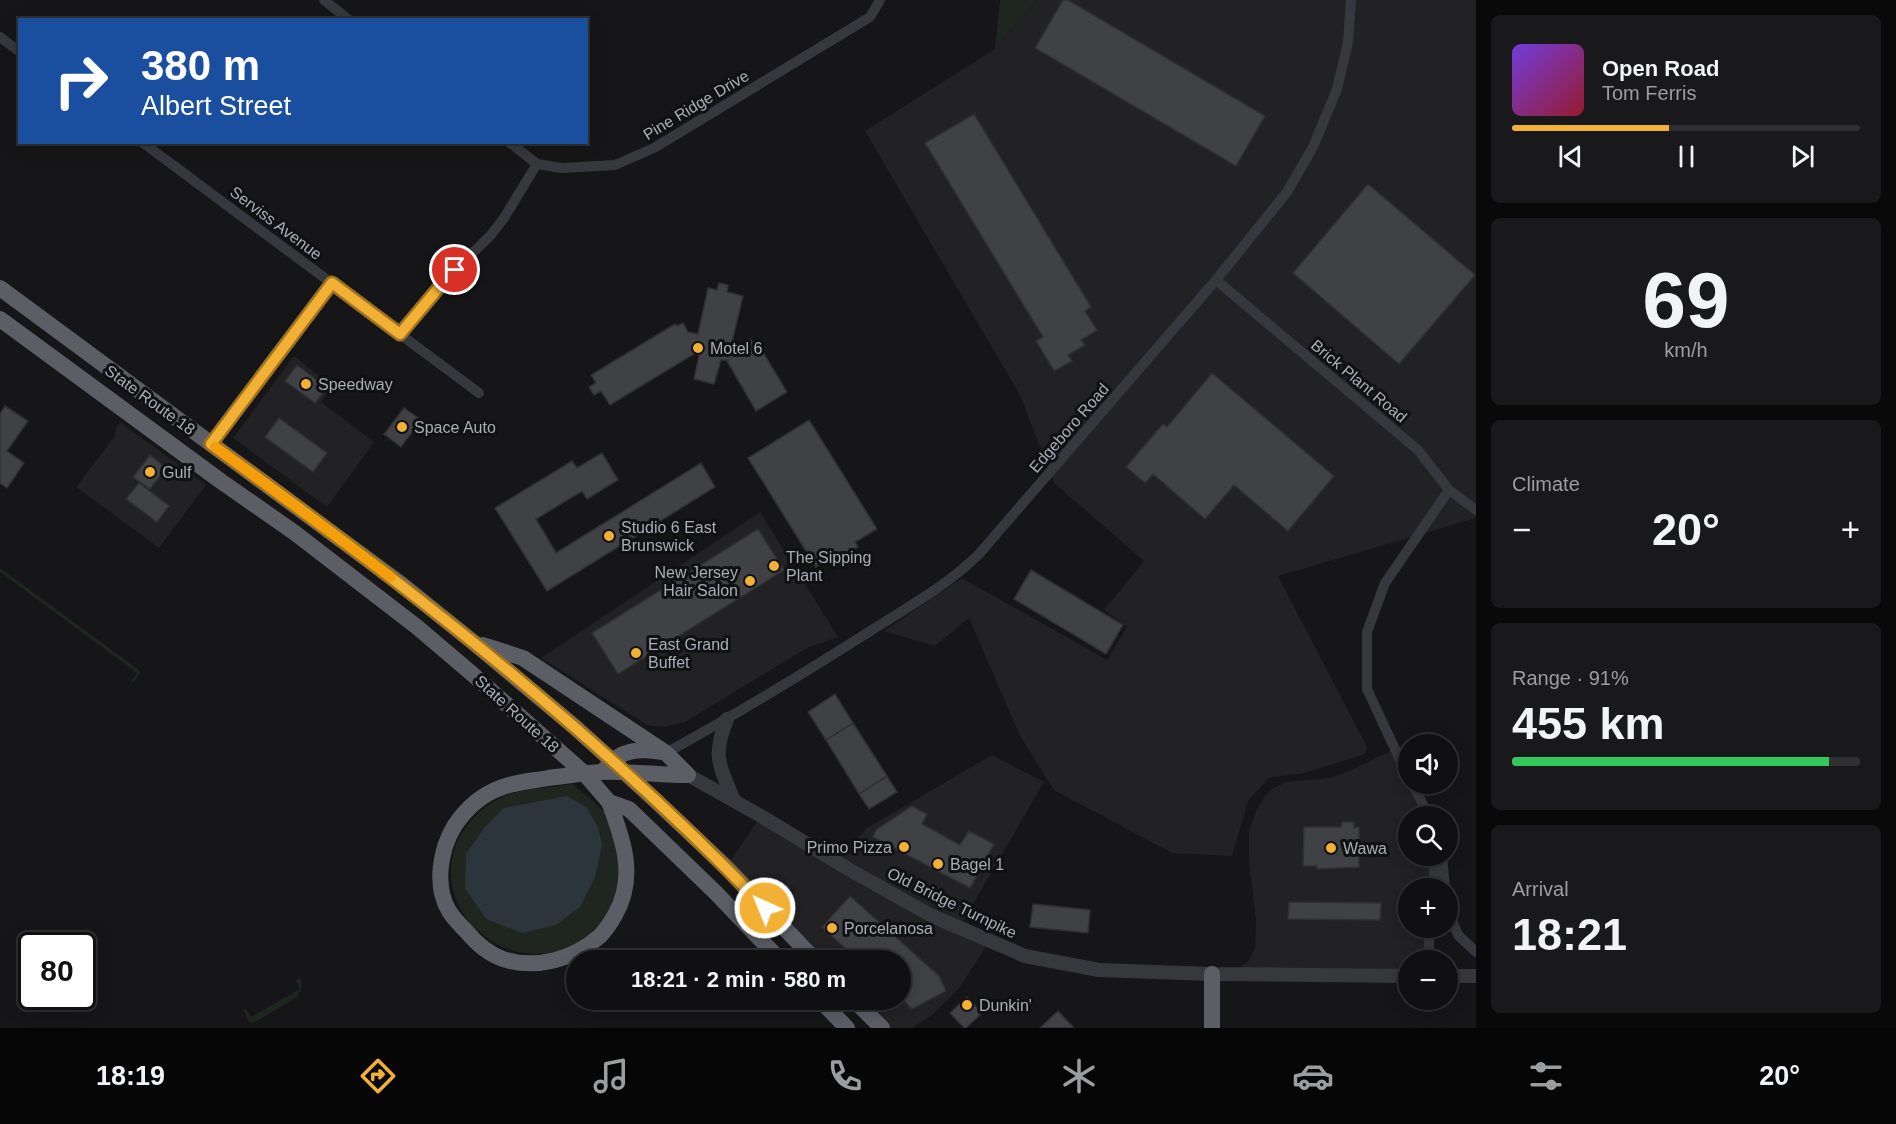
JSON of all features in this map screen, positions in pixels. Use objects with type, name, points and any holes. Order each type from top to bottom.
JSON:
[{"type":"highway","name":"State Route 18","points":[[0,288],[401,584],[473,642],[576,728],[617,769],[654,799],[726,867],[805,950]]},
{"type":"highway","name":"State Route 18","points":[[0,319],[295,533],[417,627],[584,773],[604,796],[629,809],[716,893],[770,950]]},
{"type":"highway","points":[[473,642],[523,658],[666,753],[688,775]]},
{"type":"highway","points":[[617,769],[604,796],[621,833],[627,870],[621,904],[604,932],[577,953],[549,962],[523,963],[502,959],[484,949],[472,939],[448,910],[441,884],[441,862],[452,831],[464,813],[497,789],[512,783],[654,764],[666,753]]},
{"type":"highway","points":[[617,769],[688,775]]},
{"type":"highway","points":[[1212,974],[1212,1028]]},
{"type":"highway","points":[[830,1010],[847,1028]]},
{"type":"highway","points":[[864,1010],[882,1028]]},
{"type":"street","points":[[324,0],[346,18]]},
{"type":"street","name":"Pine Ridge Drive","points":[[537,164],[562,168],[615,165],[654,148],[870,17],[880,0]]},
{"type":"street","name":"Edgeboro Road","points":[[666,753],[727,719],[943,584],[968,565],[1012,517],[1216,280],[1287,192],[1313,147],[1337,89],[1348,42],[1351,0]]},
{"type":"street","points":[[0,37],[18,50]]},
{"type":"street","name":"Serviss Avenue","points":[[145,144],[479,393]]},
{"type":"street","points":[[400,334],[446,279],[490,236],[504,218],[537,164],[512,144]]},
{"type":"street","name":"Brick Plant Road","points":[[1216,280],[1418,450],[1449,490],[1476,510]]},
{"type":"street","points":[[211,444],[332,283]]},
{"type":"street","points":[[1398,756],[1367,689],[1367,632],[1385,583],[1449,490]]},
{"type":"street","points":[[727,719],[717,756],[734,800]]},
{"type":"street","name":"Old Bridge Turnpike","points":[[688,775],[932,916],[1025,956],[1099,970],[1398,976]]},
{"type":"street","points":[[1458,935],[1476,952]]},
{"type":"street","points":[[1458,976],[1476,976]]},
{"type":"shaded area","points":[[1000,0],[1037,0],[995,49]]},
{"type":"shaded area","points":[[1037,0],[1476,0],[1476,518],[1278,576],[1367,747],[1365,754],[1304,773],[1269,778],[1248,801],[1232,856],[1172,853],[1054,790],[1020,736],[969,618],[935,646],[884,631],[962,578],[1107,660],[1127,627],[1104,610],[1144,561],[1054,483],[1020,395],[865,131],[995,49]]},
{"type":"shaded area","points":[[294,356],[332,386],[321,402],[374,442],[327,507],[233,438]]},
{"type":"shaded area","points":[[120,422],[206,485],[159,548],[76,487],[115,436]]},
{"type":"shaded area","points":[[760,512],[838,637],[807,648],[685,722],[664,727],[647,725],[541,658]]},
{"type":"shaded area","points":[[0,568],[139,670],[140,673],[134,682],[131,681],[137,673],[0,572]]},
{"type":"shaded area","points":[[1394,749],[1398,757],[1398,794],[1418,794],[1424,806],[1398,806],[1398,866],[1434,866],[1434,878],[1398,878],[1398,938],[1429,938],[1429,950],[1398,950],[1398,976],[1232,973],[1247,963],[1255,949],[1256,920],[1249,861],[1249,830],[1257,809],[1272,789],[1286,782],[1330,778]]},
{"type":"shaded area","points":[[992,755],[1044,782],[959,928],[989,942],[960,987],[932,1015],[912,1028],[882,1028],[864,1010],[911,1010],[911,950],[805,950],[726,867],[761,816],[835,861],[867,828]]},
{"type":"shaded area","points":[[572,784],[605,813],[614,827],[618,850],[620,890],[618,896],[602,923],[586,938],[561,950],[548,953],[535,954],[512,950],[492,941],[474,927],[462,910],[453,891],[451,870],[455,848],[469,823],[495,801],[517,792]]},
{"type":"shaded area","points":[[567,796],[586,807],[598,827],[602,845],[595,877],[580,907],[556,925],[522,933],[486,919],[465,888],[466,854],[484,828],[504,808]]},
{"type":"shaded area","points":[[298,978],[301,979],[301,990],[297,997],[253,1023],[249,1022],[243,1009],[246,1009],[251,1017],[300,989],[296,981]]},
{"type":"building","points":[[1063,0],[1068,0],[1265,116],[1236,166],[1035,48]]},
{"type":"building","points":[[974,114],[1091,307],[1085,311],[1097,330],[1081,340],[1085,345],[1068,355],[1072,361],[1054,371],[1036,341],[1043,337],[925,143]]},
{"type":"building","points":[[1368,184],[1475,275],[1399,364],[1293,273]]},
{"type":"building","name":"Motel 6","points":[[719,283],[728,285],[727,292],[743,296],[732,342],[741,345],[750,339],[754,344],[757,342],[787,392],[756,411],[727,361],[729,360],[721,360],[714,384],[694,379],[699,356],[698,353],[693,352],[694,354],[610,405],[601,391],[594,395],[589,387],[596,383],[591,375],[675,324],[677,326],[683,323],[688,332],[698,334],[708,288],[717,290]]},
{"type":"building","name":"Speedway","points":[[297,365],[327,388],[315,403],[285,381]]},
{"type":"building","points":[[1212,373],[1334,476],[1288,531],[1234,485],[1205,519],[1153,474],[1145,483],[1126,467],[1163,424],[1167,427]]},
{"type":"building","points":[[5,406],[28,421],[7,451],[24,463],[7,488],[0,483],[0,414]]},
{"type":"building","name":"Space Auto","points":[[404,408],[421,420],[401,447],[384,434]]},
{"type":"building","name":"Speedway","points":[[279,418],[327,453],[313,472],[265,437]]},
{"type":"building","points":[[809,420],[877,529],[855,542],[858,547],[839,558],[836,554],[816,567],[748,458]]},
{"type":"building","name":"Studio 6 East Brunswick","points":[[602,453],[618,480],[587,499],[582,491],[536,519],[556,553],[701,463],[715,487],[547,591],[495,508],[572,461],[577,468]]},
{"type":"building","name":"Gulf","points":[[150,455],[166,468],[150,489],[133,477]]},
{"type":"building","points":[[139,483],[169,506],[157,522],[126,499]]},
{"type":"building","points":[[758,529],[784,570],[618,674],[592,633]]},
{"type":"building","points":[[1031,570],[1123,625],[1106,654],[1014,599]]},
{"type":"building","points":[[835,694],[853,723],[826,740],[808,712]]},
{"type":"building","points":[[853,723],[887,776],[859,794],[826,740]]},
{"type":"building","points":[[887,776],[897,792],[869,809],[859,794]]},
{"type":"building","points":[[912,806],[927,814],[922,824],[960,845],[969,831],[994,844],[970,888],[873,837],[876,830]]},
{"type":"building","name":"Wawa","points":[[1342,822],[1354,822],[1354,828],[1359,827],[1359,867],[1317,869],[1317,866],[1303,866],[1304,827],[1341,827]]},
{"type":"building","points":[[850,896],[910,950],[847,950],[822,927]]},
{"type":"building","name":"Wawa","points":[[1289,902],[1381,903],[1380,920],[1288,919]]},
{"type":"building","points":[[1033,904],[1090,910],[1088,933],[1030,927]]},
{"type":"building","points":[[911,951],[939,976],[946,991],[912,1009]]},
{"type":"building","name":"Dunkin'","points":[[967,997],[982,1013],[964,1028],[950,1013]]},
{"type":"building","points":[[1058,1011],[1074,1028],[1040,1028]]},
{"type":"slow traffic","points":[[215,447],[391,577]]},
{"type":"place","name":"Motel 6","points":[[698,348]]},
{"type":"place","name":"Speedway","points":[[306,384]]},
{"type":"place","name":"Space Auto","points":[[402,427]]},
{"type":"place","name":"Gulf","points":[[150,472]]},
{"type":"place","name":"Studio 6 East Brunswick","points":[[609,536]]},
{"type":"place","name":"The Sipping Plant","points":[[774,566]]},
{"type":"place","name":"New Jersey Hair Salon","points":[[750,581]]},
{"type":"place","name":"East Grand Buffet","points":[[636,653]]},
{"type":"place","name":"Primo Pizza","points":[[904,847]]},
{"type":"place","name":"Wawa","points":[[1331,848]]},
{"type":"place","name":"Bagel 1","points":[[938,864]]},
{"type":"place","name":"Porcelanosa","points":[[832,928]]},
{"type":"place","name":"Dunkin'","points":[[967,1005]]},
{"type":"route","points":[[455,270],[400,334],[332,283],[211,444],[401,584],[576,728],[726,867],[765,908]]}]
